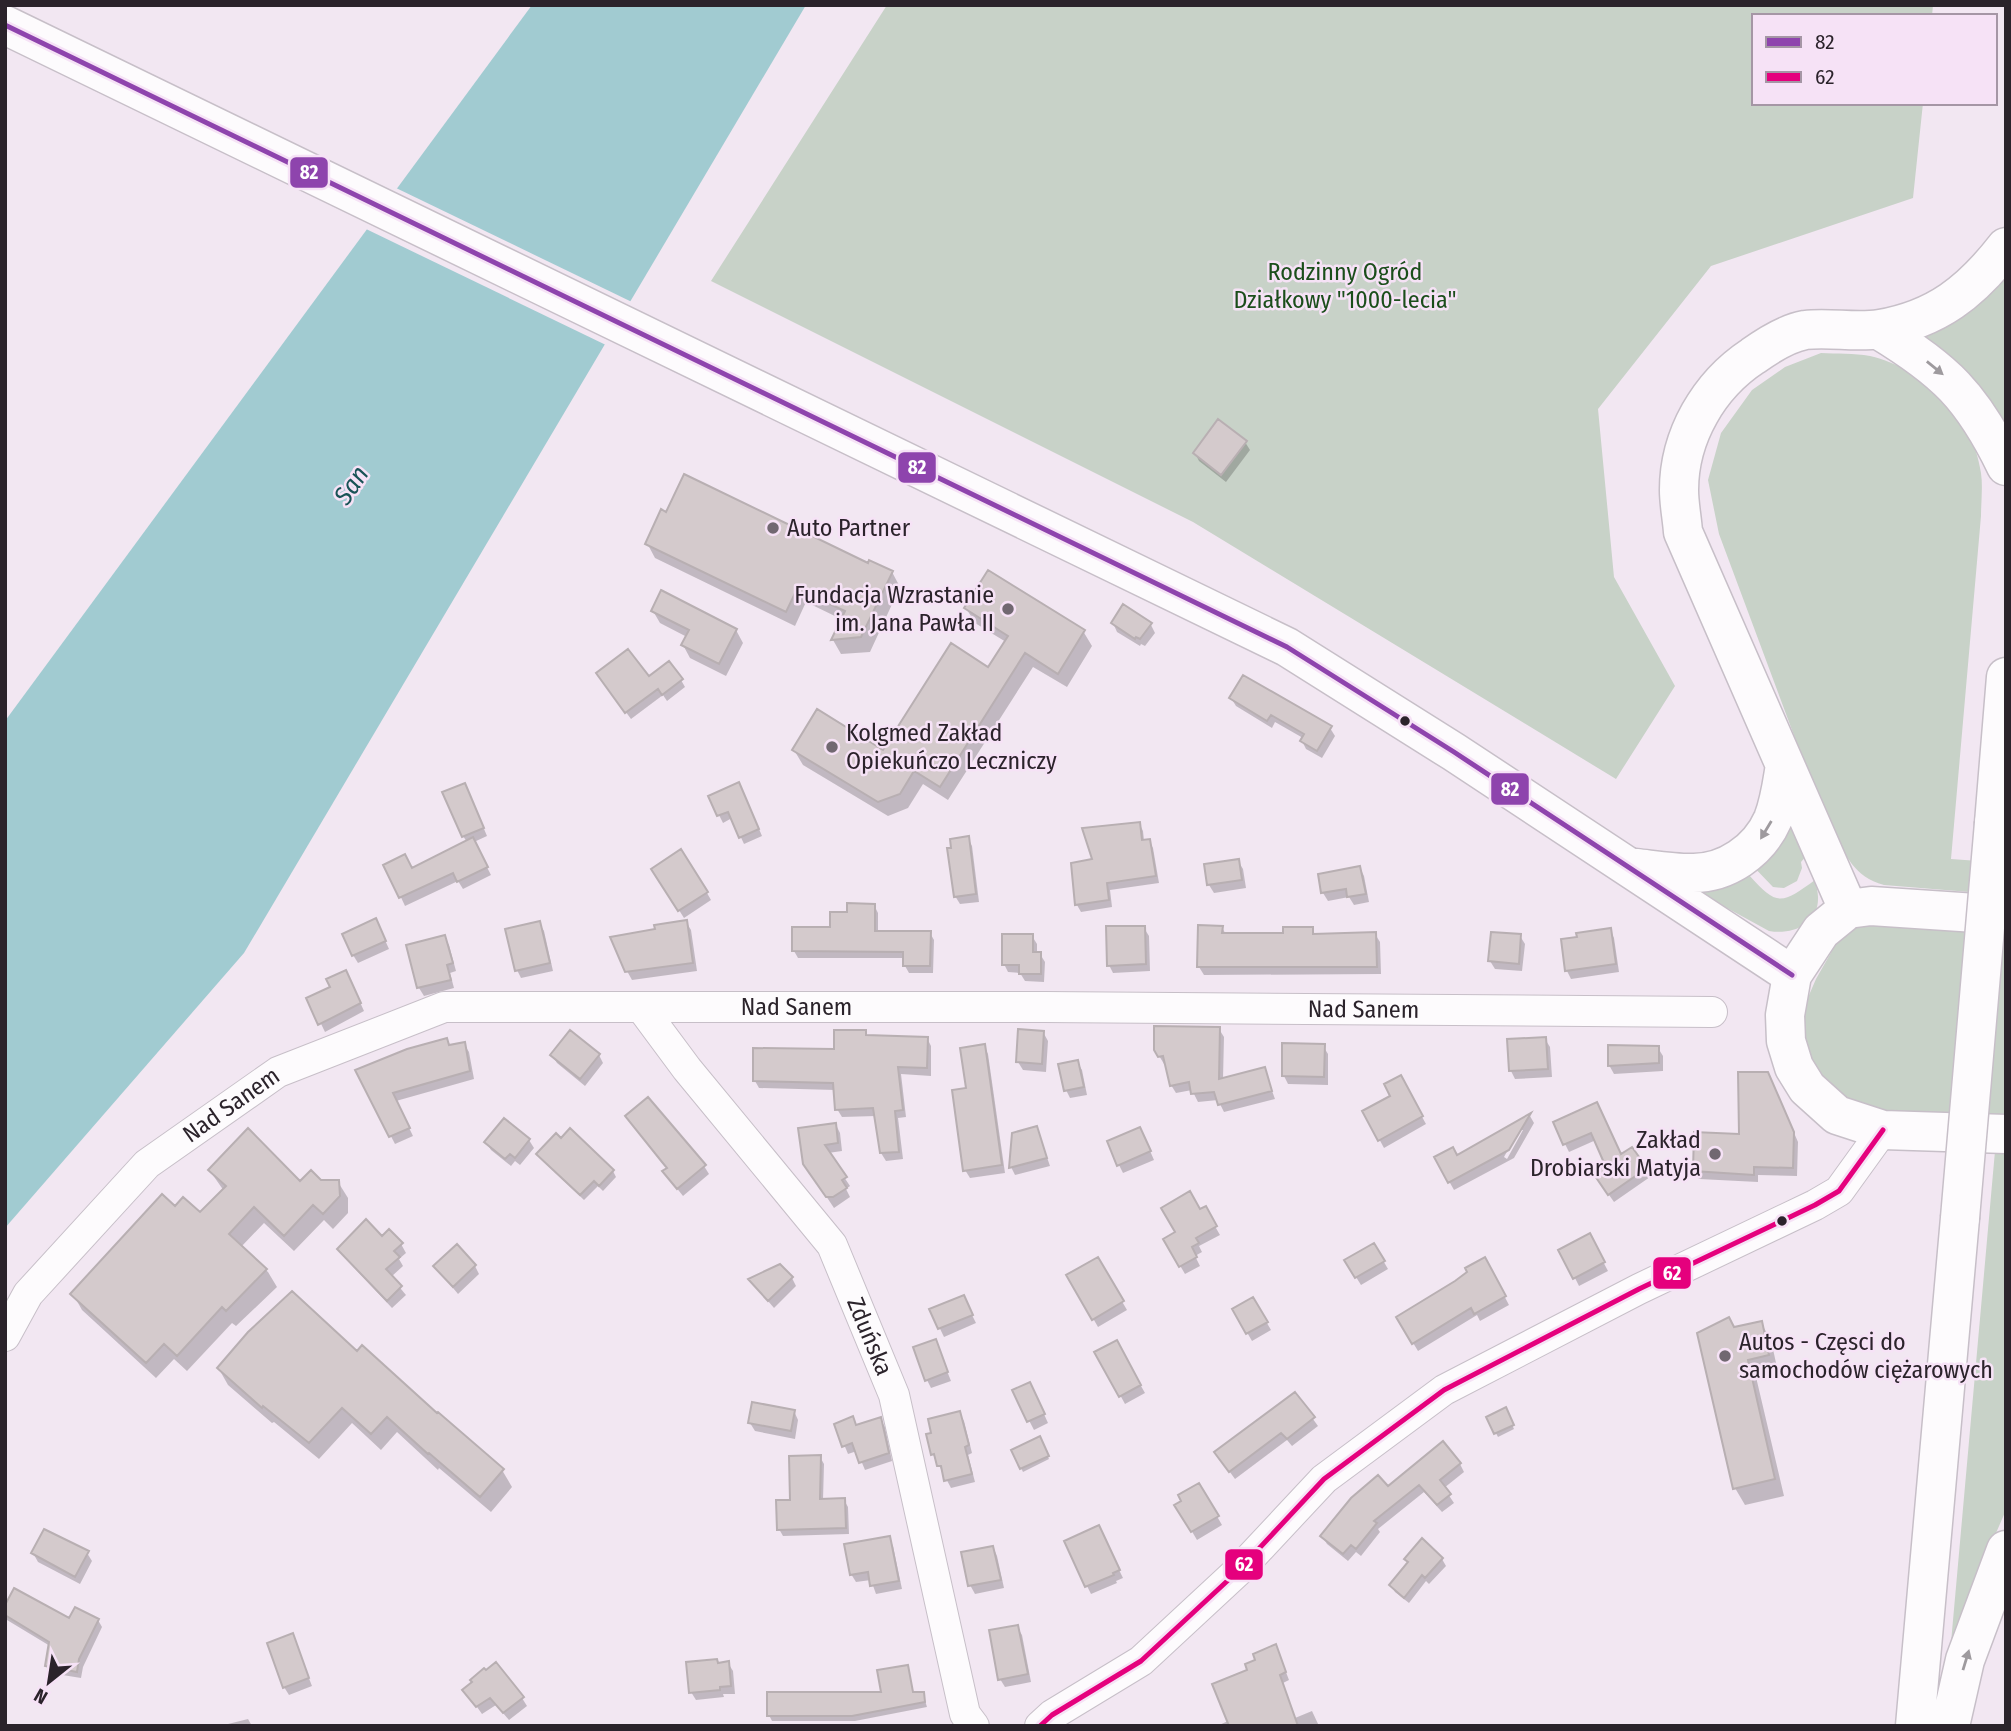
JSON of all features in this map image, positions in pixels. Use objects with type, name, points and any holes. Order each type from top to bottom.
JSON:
[{"type":"main road","points":[[5,25],[1287,647],[1454,752],[1792,975]]},
{"type":"main road","points":[[1849,909],[1683,533],[1679,489],[1685,447],[1702,405],[1733,369],[1766,347],[1803,330],[1879,330],[1931,314],[1966,293],[2006,247]]},
{"type":"main road","points":[[1879,330],[1917,353],[1946,376],[1973,406],[2006,466]]},
{"type":"main road","points":[[1915,1726],[2006,677]]},
{"type":"main road","points":[[1631,867],[1706,873],[1721,869],[1739,859],[1760,840],[1773,820],[1785,765]]},
{"type":"main road","points":[[2006,915],[1871,906],[1849,909],[1821,932],[1792,975],[1785,1015],[1786,1041],[1794,1066],[1807,1088],[1837,1115],[1883,1130],[2006,1134]]},
{"type":"main road","points":[[1950,1726],[1965,1660],[2006,1550]]},
{"type":"street","name":"Nad Sanem","points":[[5,1336],[28,1294],[147,1164],[278,1072],[444,1006],[1712,1012]]},
{"type":"street","name":"Zduńska","points":[[641,1007],[687,1069],[832,1245],[894,1395],[965,1714],[974,1726]]},
{"type":"street","points":[[1837,1115],[1845,1138],[1847,1161],[1839,1191]]},
{"type":"street","points":[[1040,1726],[1052,1715],[1141,1661],[1237,1571],[1324,1479],[1444,1390],[1639,1289],[1839,1191],[1883,1130]]},
{"type":"green space","name":"Rodzinny Ogród Działkowy \"1000-lecia\"","points":[[887,5],[1933,5],[1932,14],[1752,14],[1752,105],[1923,105],[1913,198],[1711,266],[1598,409],[1614,577],[1675,686],[1616,779],[1193,522],[711,281]]},
{"type":"green space","points":[[2006,267],[2006,403],[2003,426],[1912,333]]},
{"type":"green space","points":[[1821,353],[1870,356],[1890,362],[1927,383],[1957,414],[1976,452],[1982,478],[1981,516],[1951,859],[2006,863],[2006,895],[1884,885],[1865,877],[1852,864],[1830,832],[1719,534],[1708,480],[1721,433],[1752,390],[1785,367]]},
{"type":"green space","points":[[1787,804],[1807,855],[1801,862],[1802,868],[1797,881],[1784,888],[1773,887],[1748,861]]},
{"type":"green space","points":[[1749,875],[1766,893],[1780,898],[1795,894],[1815,880],[1818,897],[1814,915],[1795,929],[1769,931],[1683,884]]},
{"type":"green space","points":[[1881,922],[2006,934],[2006,1118],[1880,1112],[1856,1106],[1817,1072],[1804,1039],[1803,1009],[1837,942],[1854,928]]},
{"type":"green space","points":[[1995,1151],[2006,1151],[2006,1510],[1973,1586],[1949,1665]]},
{"type":"water","name":"San","points":[[532,5],[806,5],[244,953],[5,1228],[5,721]]},
{"type":"pier","points":[[394,187],[634,303],[608,346],[364,228]]},
{"type":"building","points":[[1218,419],[1247,441],[1221,475],[1193,453]]},
{"type":"building","points":[[684,474],[868,563],[869,560],[893,571],[861,637],[831,640],[845,611],[797,589],[786,612],[645,544],[661,509],[666,512]]},
{"type":"building","points":[[988,570],[1085,630],[1058,674],[1025,653],[940,787],[914,771],[900,794],[878,802],[792,750],[817,709],[883,750],[951,643],[988,667],[1008,636],[964,608]]},
{"type":"building","points":[[661,590],[737,629],[719,664],[681,645],[689,630],[651,611]]},
{"type":"building","points":[[1123,604],[1152,623],[1140,639],[1135,639],[1111,623]]},
{"type":"building","points":[[628,649],[649,676],[669,661],[683,679],[662,695],[658,689],[625,713],[596,673]]},
{"type":"building","points":[[1243,675],[1332,726],[1317,751],[1300,741],[1304,734],[1271,715],[1267,721],[1229,698]]},
{"type":"building","points":[[739,782],[759,829],[739,838],[728,812],[717,816],[708,796]]},
{"type":"building","points":[[465,783],[484,828],[462,837],[442,792]]},
{"type":"building","points":[[1140,822],[1142,840],[1150,839],[1156,876],[1107,883],[1109,900],[1075,905],[1071,863],[1092,859],[1082,828]]},
{"type":"building","points":[[969,836],[976,894],[954,897],[947,848],[951,848],[950,839]]},
{"type":"building","points":[[473,837],[488,867],[457,882],[453,873],[399,898],[383,865],[405,854],[412,868]]},
{"type":"building","points":[[681,849],[708,892],[678,911],[651,869]]},
{"type":"building","points":[[1239,859],[1242,880],[1207,885],[1204,864]]},
{"type":"building","points":[[1360,866],[1366,894],[1347,897],[1346,889],[1321,893],[1318,874]]},
{"type":"building","points":[[847,903],[875,904],[875,931],[931,931],[930,966],[903,966],[903,952],[792,951],[792,927],[830,927],[830,912],[847,912]]},
{"type":"building","points":[[376,918],[386,941],[352,956],[342,934]]},
{"type":"building","points":[[687,920],[693,963],[625,972],[610,937],[655,929],[654,925]]},
{"type":"building","points":[[540,921],[550,963],[515,971],[505,929]]},
{"type":"building","points":[[1198,925],[1223,926],[1222,933],[1283,933],[1283,927],[1313,927],[1313,934],[1376,932],[1377,967],[1197,967]]},
{"type":"building","points":[[1106,926],[1145,926],[1146,964],[1107,966]]},
{"type":"building","points":[[1611,928],[1616,964],[1565,971],[1561,939],[1577,937],[1576,933]]},
{"type":"building","points":[[1491,932],[1521,934],[1519,964],[1488,961]]},
{"type":"building","points":[[1002,934],[1033,934],[1033,952],[1041,952],[1041,974],[1019,974],[1019,965],[1002,965]]},
{"type":"building","points":[[445,935],[453,963],[447,965],[451,980],[417,988],[406,945]]},
{"type":"building","points":[[346,970],[361,1003],[318,1025],[306,998],[330,987],[326,979]]},
{"type":"building","points":[[1154,1026],[1220,1027],[1219,1079],[1265,1067],[1272,1091],[1218,1105],[1214,1092],[1191,1094],[1189,1082],[1170,1086],[1163,1056],[1158,1057],[1154,1050]]},
{"type":"building","points":[[1018,1029],[1044,1031],[1042,1064],[1016,1062]]},
{"type":"building","points":[[570,1030],[600,1054],[580,1079],[550,1055]]},
{"type":"building","points":[[834,1030],[866,1030],[866,1035],[928,1037],[927,1068],[898,1067],[903,1110],[895,1111],[899,1152],[880,1153],[873,1108],[835,1110],[833,1083],[753,1081],[753,1048],[834,1049]]},
{"type":"building","points":[[1546,1037],[1548,1069],[1509,1071],[1507,1039]]},
{"type":"building","points":[[447,1038],[449,1045],[465,1042],[470,1071],[393,1093],[410,1128],[389,1137],[355,1070],[407,1049]]},
{"type":"building","points":[[1282,1043],[1325,1044],[1324,1077],[1282,1076]]},
{"type":"building","points":[[985,1044],[1002,1165],[963,1171],[952,1090],[966,1088],[960,1048]]},
{"type":"building","points":[[1608,1045],[1659,1046],[1659,1063],[1608,1066]]},
{"type":"building","points":[[1078,1060],[1084,1087],[1064,1091],[1058,1064]]},
{"type":"building","points":[[1738,1072],[1768,1072],[1794,1132],[1793,1168],[1754,1167],[1754,1175],[1693,1171],[1694,1132],[1739,1134]]},
{"type":"building","points":[[1401,1075],[1423,1116],[1378,1141],[1362,1111],[1390,1096],[1384,1084]]},
{"type":"building","points":[[648,1097],[706,1165],[677,1189],[662,1171],[667,1168],[625,1116]]},
{"type":"building","points":[[1597,1102],[1621,1154],[1632,1147],[1647,1168],[1608,1195],[1593,1173],[1605,1165],[1591,1133],[1563,1145],[1553,1122]]},
{"type":"building","points":[[1531,1113],[1509,1150],[1448,1183],[1434,1157],[1453,1147],[1457,1155]]},
{"type":"building","points":[[504,1118],[530,1139],[515,1158],[510,1154],[505,1159],[484,1142]]},
{"type":"building","points":[[836,1123],[838,1143],[825,1145],[847,1177],[842,1180],[847,1188],[833,1197],[826,1197],[803,1164],[798,1128]]},
{"type":"building","points":[[1037,1126],[1047,1158],[1009,1168],[1012,1133]]},
{"type":"building","points":[[1140,1127],[1151,1151],[1117,1166],[1107,1141]]},
{"type":"building","points":[[248,1128],[300,1181],[311,1170],[321,1180],[339,1180],[340,1196],[323,1214],[313,1205],[284,1236],[254,1207],[229,1234],[267,1269],[226,1311],[222,1307],[177,1356],[164,1344],[146,1363],[70,1294],[162,1194],[175,1206],[183,1197],[200,1212],[226,1186],[208,1170]]},
{"type":"building","points":[[570,1128],[614,1170],[599,1186],[594,1181],[580,1195],[536,1154],[556,1133],[561,1138]]},
{"type":"building","points":[[1190,1191],[1200,1209],[1206,1206],[1217,1226],[1196,1238],[1199,1243],[1192,1247],[1197,1257],[1179,1267],[1163,1239],[1175,1232],[1161,1208]]},
{"type":"building","points":[[366,1219],[382,1236],[389,1229],[403,1243],[394,1251],[400,1257],[386,1269],[402,1286],[387,1301],[337,1249]]},
{"type":"building","points":[[1590,1233],[1605,1262],[1573,1279],[1558,1250]]},
{"type":"building","points":[[1374,1243],[1385,1261],[1355,1278],[1344,1260]]},
{"type":"building","points":[[457,1244],[476,1265],[453,1287],[433,1266]]},
{"type":"building","points":[[1098,1257],[1124,1301],[1092,1320],[1066,1275]]},
{"type":"building","points":[[1485,1257],[1506,1296],[1474,1314],[1471,1308],[1412,1344],[1396,1317],[1455,1281],[1467,1272],[1465,1268]]},
{"type":"building","points":[[780,1264],[793,1277],[768,1301],[748,1279]]},
{"type":"building","points":[[292,1291],[357,1351],[362,1345],[504,1469],[480,1497],[387,1417],[371,1434],[342,1408],[309,1443],[263,1406],[262,1408],[217,1368],[248,1332]]},
{"type":"building","points":[[964,1295],[973,1315],[938,1329],[929,1309]]},
{"type":"building","points":[[1253,1297],[1268,1322],[1246,1334],[1232,1309]]},
{"type":"building","points":[[1729,1317],[1734,1327],[1762,1321],[1769,1355],[1748,1360],[1775,1479],[1733,1489],[1697,1333]]},
{"type":"building","points":[[936,1339],[948,1372],[925,1381],[913,1347]]},
{"type":"building","points":[[1117,1340],[1141,1385],[1119,1397],[1094,1352]]},
{"type":"building","points":[[1030,1382],[1045,1414],[1027,1422],[1012,1390]]},
{"type":"building","points":[[1295,1392],[1315,1417],[1287,1439],[1281,1433],[1229,1472],[1214,1452]]},
{"type":"building","points":[[752,1402],[795,1410],[791,1431],[748,1423]]},
{"type":"building","points":[[1506,1407],[1514,1425],[1494,1434],[1486,1417]]},
{"type":"building","points":[[960,1411],[969,1445],[965,1447],[972,1474],[944,1481],[941,1466],[937,1466],[934,1454],[931,1455],[926,1434],[931,1433],[928,1419]]},
{"type":"building","points":[[853,1416],[856,1425],[881,1417],[889,1453],[859,1463],[852,1443],[842,1447],[834,1424]]},
{"type":"building","points":[[1040,1436],[1049,1456],[1020,1469],[1011,1450]]},
{"type":"building","points":[[1443,1441],[1461,1463],[1440,1480],[1451,1494],[1437,1505],[1419,1485],[1374,1521],[1377,1523],[1356,1549],[1351,1545],[1343,1554],[1320,1536],[1351,1498],[1378,1475],[1388,1486]]},
{"type":"building","points":[[821,1455],[820,1499],[845,1498],[846,1528],[777,1530],[776,1500],[790,1500],[789,1456]]},
{"type":"building","points":[[1199,1483],[1219,1516],[1191,1532],[1174,1505],[1181,1501],[1178,1495]]},
{"type":"building","points":[[1099,1525],[1120,1570],[1085,1587],[1064,1541]]},
{"type":"building","points":[[44,1529],[89,1551],[75,1577],[31,1553]]},
{"type":"building","points":[[890,1536],[899,1581],[870,1586],[868,1572],[850,1575],[844,1544]]},
{"type":"building","points":[[1422,1538],[1443,1558],[1425,1578],[1422,1575],[1404,1598],[1389,1585],[1408,1562],[1404,1559]]},
{"type":"building","points":[[993,1546],[1001,1580],[968,1586],[961,1552]]},
{"type":"building","points":[[14,1588],[69,1618],[75,1607],[99,1619],[79,1659],[77,1672],[45,1666],[49,1642],[5,1615],[5,1605]]},
{"type":"building","points":[[1018,1625],[1028,1674],[998,1680],[989,1630]]},
{"type":"building","points":[[293,1633],[309,1678],[283,1688],[267,1643]]},
{"type":"building","points":[[1276,1644],[1286,1672],[1280,1675],[1298,1726],[1229,1726],[1212,1684],[1247,1670],[1245,1664],[1255,1660],[1253,1654]]},
{"type":"building","points":[[717,1659],[718,1663],[729,1661],[731,1686],[720,1687],[720,1690],[689,1693],[686,1662]]},
{"type":"building","points":[[496,1662],[524,1697],[503,1713],[490,1698],[476,1707],[462,1690],[484,1668],[486,1670]]},
{"type":"building","points":[[908,1665],[913,1692],[924,1692],[925,1702],[852,1716],[767,1716],[767,1692],[881,1692],[877,1670]]},
{"type":"transit line","name":"82","points":[[5,25],[1287,647],[1454,752],[1792,975]]},
{"type":"transit line","name":"62","points":[[1040,1726],[1052,1715],[1141,1661],[1238,1571],[1324,1479],[1444,1390],[1639,1289],[1839,1191],[1883,1130]]},
{"type":"place","name":"Auto Partner","points":[[773,528]]},
{"type":"place","name":"Fundacja Wzrastanie im. Jana Pawła II","points":[[1008,609]]},
{"type":"place","name":"Kolgmed Zakład Opiekuńczo Leczniczy","points":[[832,747]]},
{"type":"place","name":"Zakład Drobiarski Matyja","points":[[1715,1154]]},
{"type":"place","name":"Autos - Częsci do samochodów ciężarowych","points":[[1725,1356]]}]
